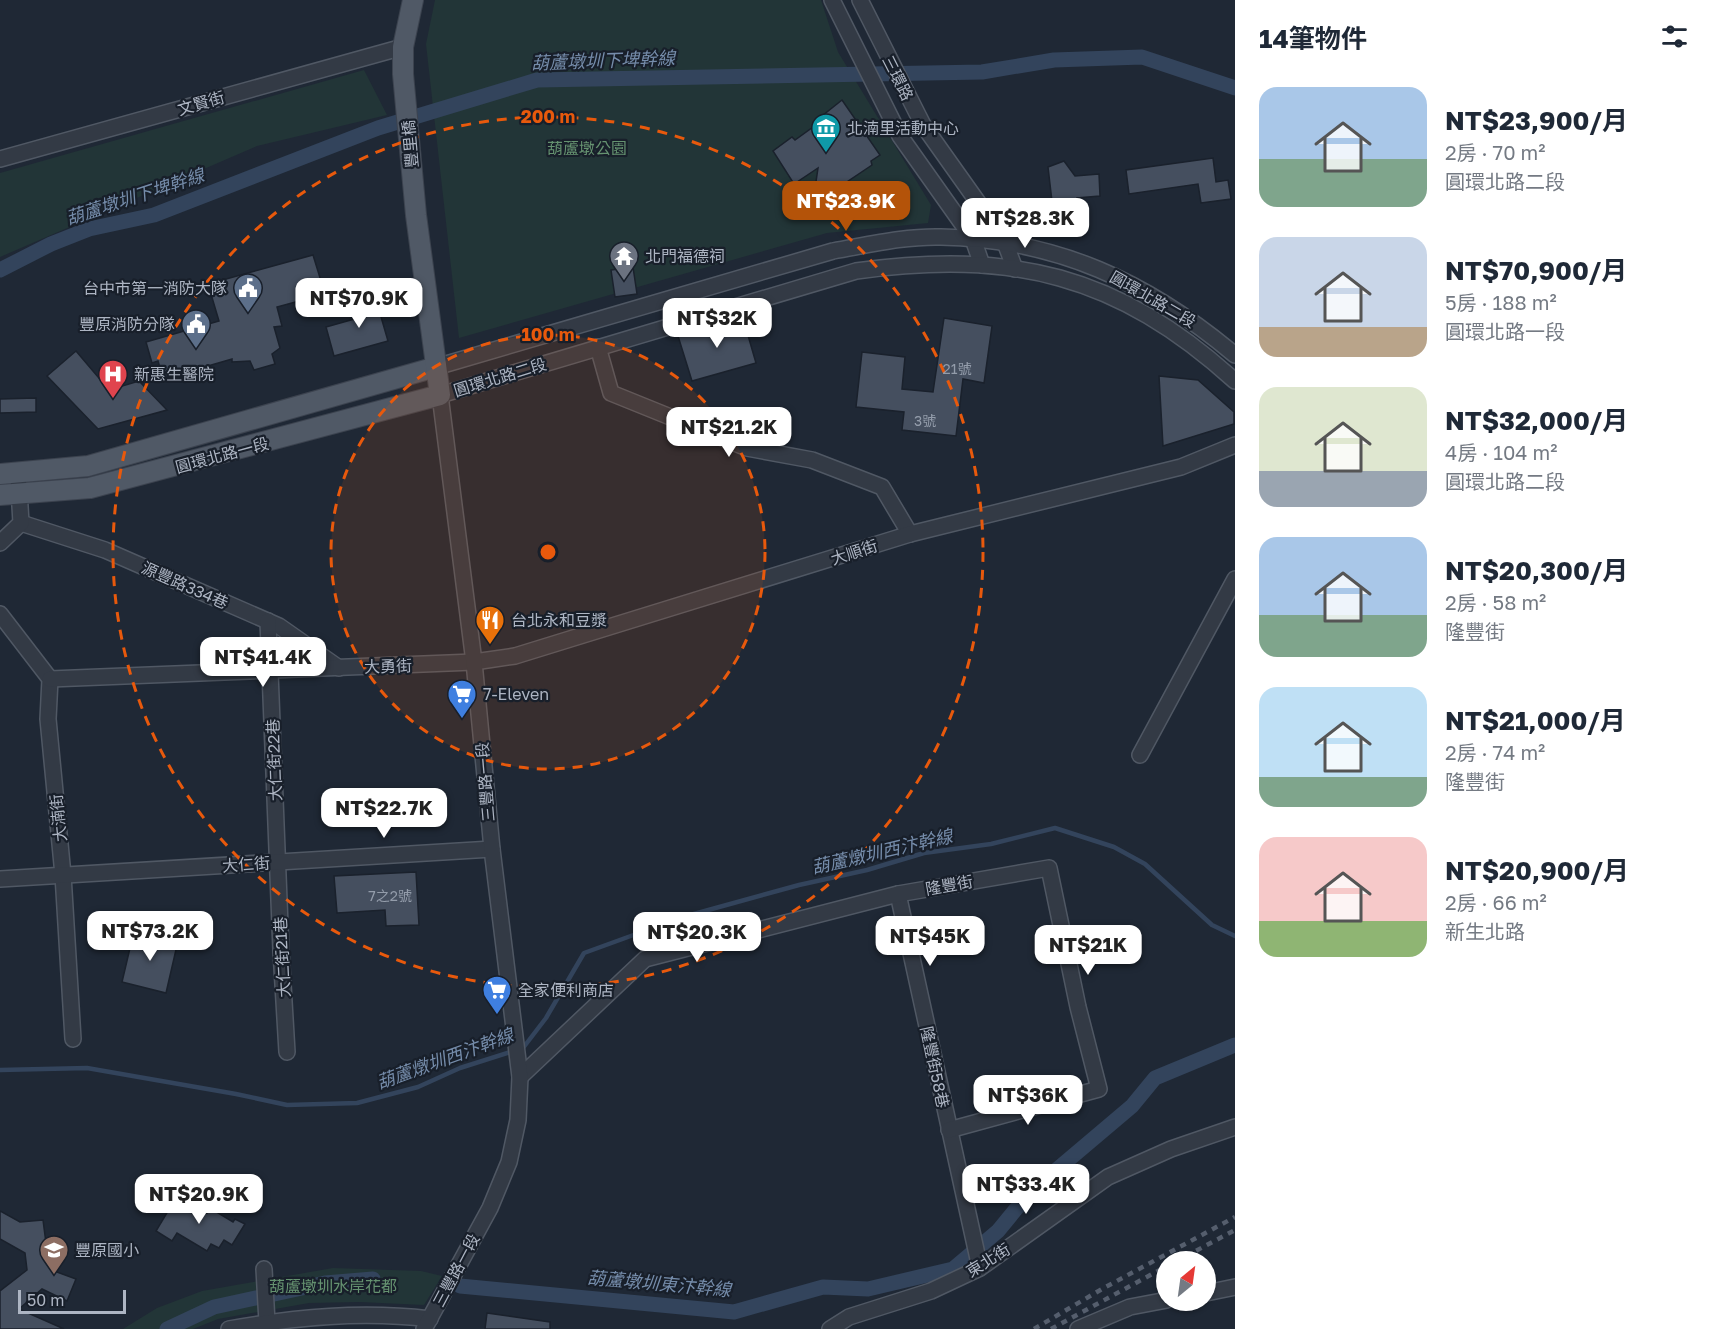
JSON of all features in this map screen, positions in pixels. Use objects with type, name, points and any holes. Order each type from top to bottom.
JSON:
[{"type":"main road","points":[[403,47],[413,0]]},
{"type":"main road","name":"豐里橋","points":[[403,47],[403,74],[416,215]]},
{"type":"main road","name":"三豐路一段","points":[[416,215],[440,395]]},
{"type":"main road","name":"圓環北路一段","points":[[9,473],[88,466],[436,367]]},
{"type":"main road","name":"圓環北路一段","points":[[0,495],[90,488],[440,395]]},
{"type":"street","name":"三環路","points":[[832,0],[900,136],[973,239],[982,265]]},
{"type":"street","name":"三環路","points":[[860,0],[923,125],[1004,240],[1015,269]]},
{"type":"street","name":"文賢街","points":[[0,159],[403,47]]},
{"type":"street","name":"圓環北路二段","points":[[436,367],[833,251],[901,240],[940,237],[1004,240],[1068,257],[1126,280],[1174,307],[1235,355]]},
{"type":"street","name":"圓環北路二段","points":[[440,395],[856,271],[911,264],[982,265],[1015,269],[1089,287],[1142,311],[1185,338],[1235,381]]},
{"type":"street","points":[[598,347],[611,393],[747,448],[813,460],[882,488],[910,534]]},
{"type":"street","name":"三豐路一段","points":[[427,1324],[489,1208],[509,1162],[518,1120],[520,1077],[492,849],[474,662],[440,395]]},
{"type":"street","name":"大順街","points":[[474,662],[515,656],[611,629],[910,534],[1181,467],[1235,445]]},
{"type":"street","points":[[0,543],[21,523],[20,494],[9,473]]},
{"type":"street","name":"源豐路334巷","points":[[21,523],[105,550],[268,621],[339,668]]},
{"type":"street","points":[[1140,755],[1235,579]]},
{"type":"street","points":[[0,614],[50,679]]},
{"type":"street","name":"大仁街22巷","points":[[268,621],[278,862]]},
{"type":"street","name":"大勇街","points":[[50,679],[474,662]]},
{"type":"street","name":"大湳街","points":[[50,679],[48,719],[63,875],[73,1039]]},
{"type":"street","name":"大仁街","points":[[0,879],[492,849]]},
{"type":"street","name":"大仁街21巷","points":[[278,862],[287,1052]]},
{"type":"street","name":"隆豐街","points":[[520,1077],[645,959],[898,894],[1050,868],[1078,1007],[1099,1089],[949,1130]]},
{"type":"street","name":"隆豐街58巷","points":[[898,894],[979,1263]]},
{"type":"street","name":"東北街","points":[[830,1329],[849,1317],[931,1291],[979,1263],[1108,1177],[1171,1149],[1235,1127]]},
{"type":"street","points":[[264,1272],[267,1319]]},
{"type":"street","points":[[1216,1291],[1235,1287]]},
{"type":"street","points":[[1078,1329],[1130,1307],[1156,1302]]},
{"type":"street","points":[[229,1329],[267,1319],[348,1314],[427,1324]]},
{"type":"green space","name":"葫蘆墩公園","points":[[435,0],[821,0],[838,52],[931,205],[928,223],[827,233],[459,338],[426,44]]},
{"type":"green space","points":[[364,70],[387,115],[257,146],[0,257],[0,173]]},
{"type":"green space","name":"葫蘆墩圳水岸花都","points":[[333,1268],[421,1271],[442,1276],[424,1305],[360,1302],[309,1303],[218,1319],[193,1329],[123,1329],[157,1308],[202,1291]]},
{"type":"building","name":"北湳里活動中心","points":[[842,100],[880,155],[871,161],[872,165],[838,188],[835,206],[813,202],[818,168],[794,184],[773,151],[792,137],[795,140],[824,119],[822,116]]},
{"type":"building","points":[[1213,158],[1216,182],[1228,180],[1231,199],[1201,203],[1198,184],[1129,194],[1126,170]]},
{"type":"building","points":[[1064,161],[1075,176],[1099,174],[1100,196],[1077,198],[1079,209],[1070,231],[1049,225],[1053,210],[1048,167]]},
{"type":"building","name":"台中市第一消防大隊","points":[[313,255],[325,294],[277,307],[282,326],[274,327],[280,348],[272,354],[275,364],[254,370],[250,361],[232,362],[232,359],[163,379],[158,361],[152,363],[146,342],[219,321],[208,284]]},
{"type":"building","name":"北門福德祠","points":[[633,267],[637,294],[615,297],[611,270]]},
{"type":"building","points":[[375,296],[388,341],[334,356],[326,327],[358,318],[353,303]]},
{"type":"building","points":[[743,318],[756,363],[692,381],[678,336]]},
{"type":"building","points":[[944,318],[992,326],[984,383],[963,379],[956,436],[902,430],[904,412],[856,407],[862,352],[905,357],[902,389],[933,392]]},
{"type":"building","name":"新惠生醫院","points":[[76,351],[109,390],[139,381],[167,410],[98,429],[47,376]]},
{"type":"building","points":[[1159,376],[1198,380],[1234,412],[1234,424],[1163,446]]},
{"type":"building","points":[[36,398],[36,412],[0,413],[0,399]]},
{"type":"building","points":[[416,872],[419,925],[386,926],[385,910],[337,913],[334,876]]},
{"type":"building","points":[[134,931],[178,941],[166,993],[122,982]]},
{"type":"building","points":[[177,1196],[207,1213],[210,1208],[233,1222],[235,1219],[245,1224],[232,1245],[224,1240],[219,1248],[211,1244],[207,1251],[177,1233],[172,1241],[156,1231]]},
{"type":"building","points":[[0,1211],[20,1222],[43,1220],[47,1251],[60,1265],[54,1271],[76,1279],[67,1301],[42,1289],[19,1309],[64,1329],[0,1329],[0,1291],[27,1270],[25,1253],[0,1239]]},
{"type":"building","points":[[487,1313],[550,1322],[550,1329],[485,1329]]},
{"type":"waterway","name":"葫蘆墩圳下埤幹線","points":[[0,270],[51,244],[89,229],[154,215],[378,128],[537,80],[982,72],[1054,60],[1142,57],[1235,88]]},
{"type":"waterway","name":"葫蘆燉圳西汴幹線","points":[[0,1070],[87,1068],[287,1105],[357,1103],[418,1087],[460,1068],[523,1048],[546,1018],[584,953],[683,917],[799,885],[867,870],[924,853],[991,844],[1055,828],[1114,847],[1145,864],[1212,925],[1235,936]]},
{"type":"waterway","name":"葫蘆墩圳東汴幹線","points":[[460,1286],[734,1312],[823,1287],[868,1289],[953,1269],[998,1231],[1016,1209],[1054,1172],[1132,1106],[1155,1078],[1235,1045]]},
{"type":"waterway","name":"葫蘆墩圳東汴幹線","points":[[167,1329],[214,1307],[325,1283],[373,1279]]},
{"type":"railway","points":[[1034,1329],[1102,1289],[1235,1217]]},
{"type":"railway","points":[[1196,1251],[1235,1230]]},
{"type":"railway","points":[[1051,1329],[1156,1272]]},
{"type":"place","name":"北湳里活動中心","points":[[826,154]]},
{"type":"place","name":"北門福德祠","points":[[624,282]]},
{"type":"place","name":"台中市第一消防大隊","points":[[248,314]]},
{"type":"place","name":"豐原消防分隊","points":[[196,350]]},
{"type":"place","name":"新惠生醫院","points":[[113,400]]},
{"type":"place","name":"台北永和豆漿","points":[[490,646]]},
{"type":"place","name":"7-Eleven","points":[[462,720]]},
{"type":"place","name":"全家便利商店","points":[[497,1016]]},
{"type":"place","name":"豐原國小","points":[[54,1276]]}]
